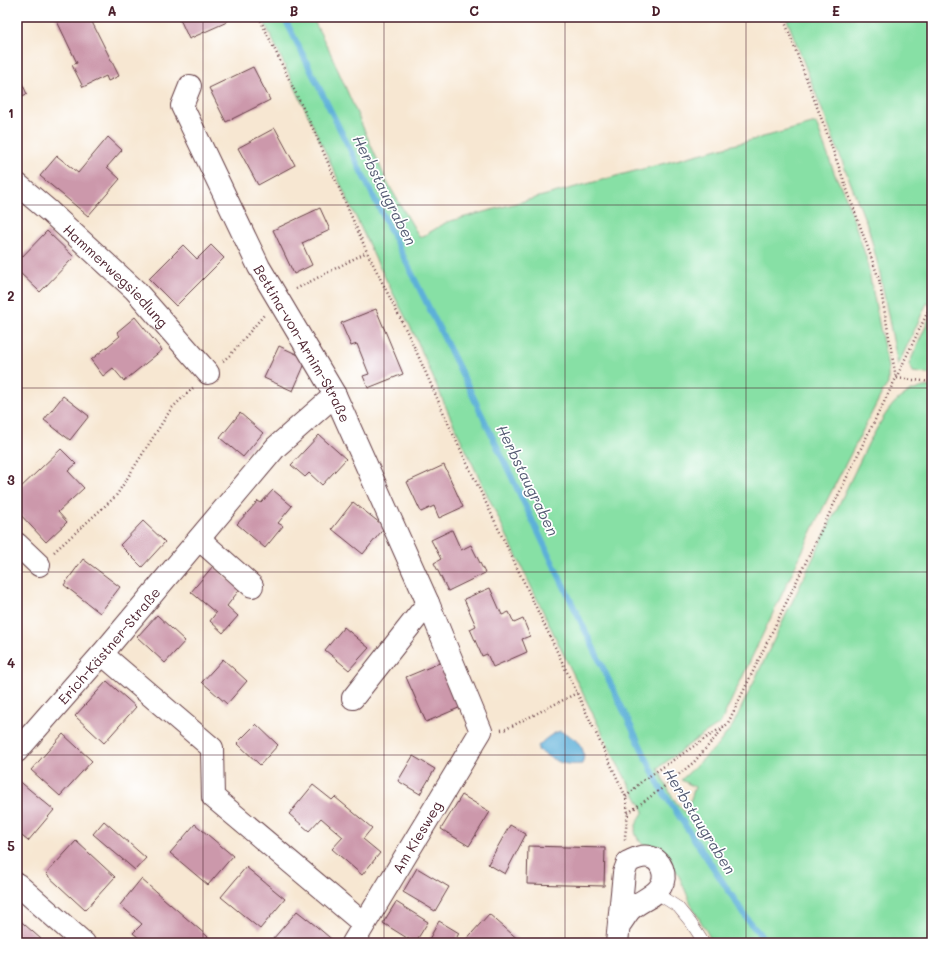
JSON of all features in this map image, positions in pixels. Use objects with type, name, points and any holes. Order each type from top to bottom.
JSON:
[{"type":"street","name":"Bettina-von-Arnim-Straße","points":[[190,86],[182,106],[259,267],[335,395],[428,603],[481,731]]},
{"type":"street","name":"Hammerwegsiedlung","points":[[17,184],[50,212],[135,290],[208,373]]},
{"type":"street","name":"Erich-Kästner-Straße","points":[[17,750],[102,654],[276,447],[335,395]]},
{"type":"street","points":[[199,539],[252,586]]},
{"type":"street","points":[[17,544],[39,565]]},
{"type":"street","points":[[353,698],[428,603]]},
{"type":"street","points":[[102,654],[212,748],[213,797],[364,924]]},
{"type":"street","name":"Am Kiesweg","points":[[353,943],[481,731]]},
{"type":"street","points":[[649,856],[656,860],[664,873],[661,886],[656,893],[629,911],[619,933],[624,872],[628,862],[638,857],[649,856]]},
{"type":"street","points":[[19,891],[84,943]]},
{"type":"lane","points":[[656,893],[678,907],[704,943]]},
{"type":"path","points":[[259,17],[315,133],[367,252],[412,342],[453,434],[626,797],[628,813],[624,836],[628,862]]},
{"type":"path","points":[[783,17],[879,279],[896,378]]},
{"type":"path","points":[[39,565],[116,496],[171,409],[208,373],[231,354],[278,298],[367,252]]},
{"type":"path","points":[[628,813],[694,762],[728,724],[839,492],[932,304]]},
{"type":"path","points":[[896,378],[932,382]]},
{"type":"path","points":[[481,731],[506,729],[577,692]]},
{"type":"path","points":[[626,797],[642,781],[728,724]]},
{"type":"green space","points":[[262,17],[312,17],[330,52],[387,182],[420,238],[447,222],[816,123],[835,175],[845,195],[866,257],[888,368],[888,384],[824,506],[720,724],[698,738],[658,768],[673,798],[686,813],[695,787],[681,780],[717,746],[733,725],[869,442],[883,418],[900,398],[919,388],[932,387],[932,943],[713,943],[692,906],[679,876],[663,849],[655,846],[643,845],[636,836],[635,828],[644,811],[617,763],[561,649],[452,421],[416,338],[376,260]]},
{"type":"green space","points":[[786,17],[932,17],[932,305],[927,303],[898,365],[879,269],[869,230]]},
{"type":"green space","points":[[932,312],[932,375],[913,372],[909,364]]},
{"type":"water","points":[[560,731],[579,743],[582,748],[584,758],[582,764],[559,762],[538,750],[538,746],[543,741]]},
{"type":"building","points":[[55,17],[97,17],[99,19],[92,22],[119,76],[108,81],[106,76],[83,87],[72,65],[77,63]]},
{"type":"building","points":[[179,17],[225,17],[227,22],[189,39]]},
{"type":"building","points":[[253,67],[270,100],[226,122],[209,88]]},
{"type":"building","points":[[17,73],[27,94],[17,98]]},
{"type":"building","points":[[275,128],[295,165],[258,185],[238,148]]},
{"type":"building","points":[[108,137],[122,150],[107,167],[120,179],[88,216],[40,176],[57,156],[78,173]]},
{"type":"building","points":[[320,208],[330,230],[302,243],[312,265],[294,274],[273,230]]},
{"type":"building","points":[[47,231],[74,257],[40,292],[17,270],[17,262]]},
{"type":"building","points":[[183,245],[197,259],[211,245],[224,258],[176,306],[149,279]]},
{"type":"building","points":[[376,309],[403,374],[368,388],[363,376],[369,374],[357,344],[351,346],[341,323]]},
{"type":"building","points":[[135,317],[162,350],[124,381],[113,368],[103,376],[91,360],[120,336],[117,332]]},
{"type":"building","points":[[279,346],[307,359],[293,391],[264,378]]},
{"type":"building","points":[[63,396],[89,416],[70,440],[44,420]]},
{"type":"building","points":[[240,413],[263,433],[243,457],[220,438]]},
{"type":"building","points":[[319,435],[346,459],[322,485],[309,473],[305,477],[291,465]]},
{"type":"building","points":[[61,449],[76,464],[68,471],[84,488],[58,512],[67,522],[46,542],[17,511],[17,491]]},
{"type":"building","points":[[444,465],[463,507],[439,518],[434,506],[421,512],[407,482]]},
{"type":"building","points":[[273,490],[292,506],[278,523],[283,526],[265,548],[237,524],[258,501],[261,503]]},
{"type":"building","points":[[353,502],[385,527],[363,554],[332,529]]},
{"type":"building","points":[[143,521],[165,542],[142,567],[120,545]]},
{"type":"building","points":[[452,530],[461,550],[471,545],[485,573],[448,591],[434,563],[441,559],[431,540]]},
{"type":"building","points":[[83,559],[120,587],[100,613],[64,585]]},
{"type":"building","points":[[213,566],[240,589],[227,606],[238,616],[223,633],[210,621],[216,613],[191,592]]},
{"type":"building","points":[[490,588],[502,615],[509,612],[514,623],[523,619],[530,636],[522,639],[527,652],[493,667],[487,654],[482,656],[470,629],[476,626],[464,599]]},
{"type":"building","points":[[157,615],[185,641],[165,663],[137,637]]},
{"type":"building","points":[[344,627],[369,648],[349,670],[325,650]]},
{"type":"building","points":[[223,659],[247,681],[227,704],[202,682]]},
{"type":"building","points":[[442,662],[461,707],[426,722],[406,677]]},
{"type":"building","points":[[107,681],[136,707],[104,743],[75,716]]},
{"type":"building","points":[[256,724],[278,745],[260,765],[237,743]]},
{"type":"building","points":[[63,734],[92,761],[60,796],[31,770]]},
{"type":"building","points":[[413,756],[435,769],[420,794],[398,781]]},
{"type":"building","points":[[17,779],[54,810],[28,841],[17,832]]},
{"type":"building","points":[[313,785],[332,800],[335,797],[372,828],[363,839],[380,853],[362,875],[332,849],[343,837],[321,818],[309,831],[289,814]]},
{"type":"building","points":[[462,795],[490,812],[469,846],[441,829]]},
{"type":"building","points":[[104,821],[146,858],[135,870],[93,834]]},
{"type":"building","points":[[195,824],[233,856],[208,885],[170,853]]},
{"type":"building","points":[[510,825],[526,834],[505,874],[488,864]]},
{"type":"building","points":[[76,841],[115,877],[85,910],[46,874]]},
{"type":"building","points":[[528,846],[605,848],[604,886],[527,884]]},
{"type":"building","points":[[246,867],[285,899],[260,929],[221,897]]},
{"type":"building","points":[[417,868],[449,887],[435,911],[403,892]]},
{"type":"building","points":[[141,879],[214,942],[145,943],[133,933],[142,924],[120,905]]},
{"type":"building","points":[[396,902],[428,922],[415,943],[383,923]]},
{"type":"building","points":[[297,911],[336,943],[278,943],[273,939]]},
{"type":"building","points":[[489,914],[520,941],[518,943],[463,943]]},
{"type":"building","points":[[17,918],[41,939],[46,943],[17,943]]},
{"type":"building","points":[[439,921],[459,933],[454,943],[427,943]]},
{"type":"waterway","name":"Herbstaugraben","points":[[284,17],[469,388],[661,789],[750,923],[768,943]]}]
